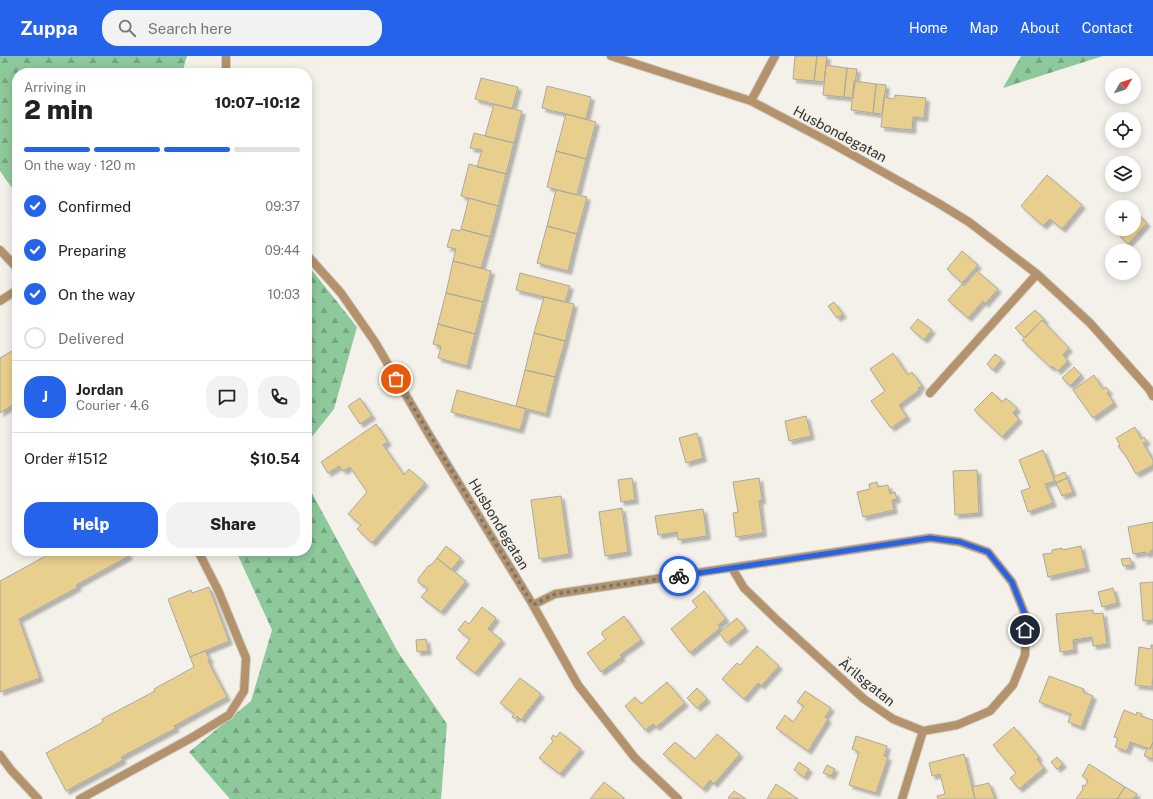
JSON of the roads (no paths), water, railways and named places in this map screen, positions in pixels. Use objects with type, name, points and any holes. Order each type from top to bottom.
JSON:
[{"type":"street","points":[[226,56],[226,68]]},
{"type":"street","name":"Husbondegatan","points":[[611,56],[751,101],[833,144],[969,222],[1037,274],[1090,322],[1149,389],[1153,396]]},
{"type":"street","points":[[751,101],[775,56]]},
{"type":"street","points":[[0,250],[12,263]]},
{"type":"street","name":"Husbondegatan","points":[[312,260],[341,293],[375,342],[428,434],[533,605],[578,685],[635,758],[678,799]]},
{"type":"street","points":[[930,394],[1037,274]]},
{"type":"street","points":[[0,301],[12,293]]},
{"type":"street","name":"Ärilsgatan","points":[[533,605],[555,594],[930,538],[960,542],[988,552],[1012,582],[1026,617],[1025,655],[1013,685],[990,711],[957,725],[923,730],[894,719],[864,699],[744,588],[732,568]]},
{"type":"street","points":[[80,799],[193,737],[229,715],[244,691],[246,658],[235,628],[201,556]]},
{"type":"street","points":[[902,799],[923,730]]},
{"type":"street","points":[[0,755],[11,770],[38,799]]}]
